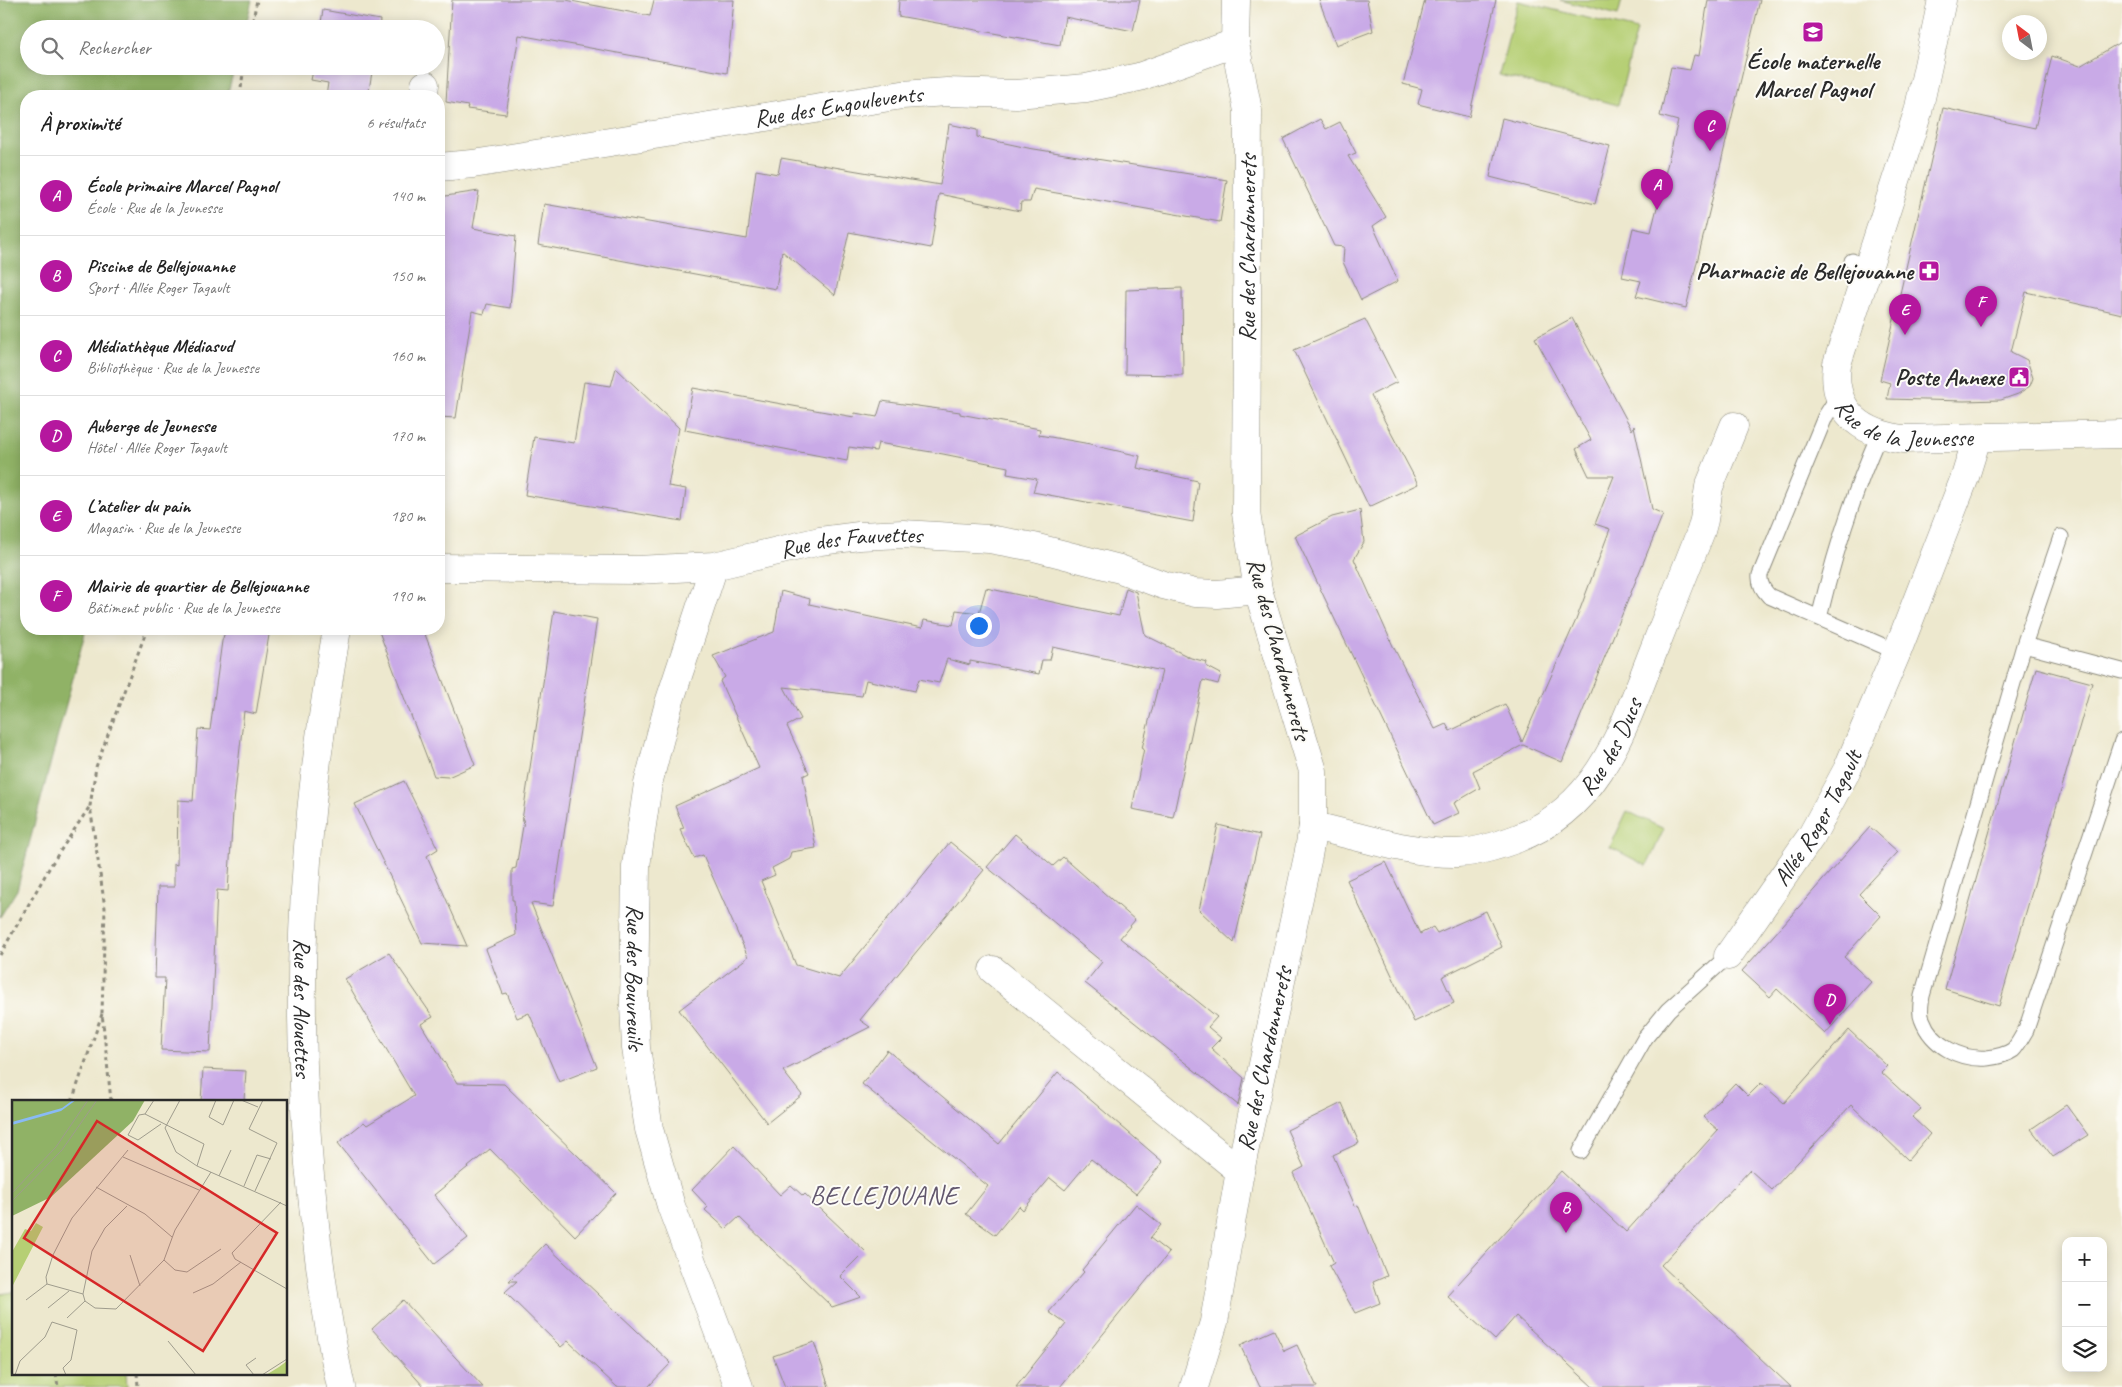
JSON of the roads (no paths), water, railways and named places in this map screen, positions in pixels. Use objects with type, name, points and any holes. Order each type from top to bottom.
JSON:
[{"type":"street","name":"Rue des Chardonnerets","points":[[1194,1387],[1214,1322],[1240,1171],[1313,826],[1313,771],[1258,590],[1246,513],[1248,111],[1235,43],[1236,0]]},
{"type":"street","name":"Rue de la Jeunesse","points":[[1942,0],[1925,38],[1918,112],[1860,266],[1837,364],[1836,378],[1839,395],[1845,408],[1858,423],[1879,435],[1903,439],[2122,434]]},
{"type":"street","name":"Rue des Engoulevents","points":[[445,166],[473,164],[902,95],[947,92],[1016,94],[1086,88],[1139,77],[1235,43]]},
{"type":"street","name":"Rue des Ducs","points":[[1313,826],[1416,849],[1460,853],[1487,849],[1521,837],[1554,820],[1568,808],[1598,774],[1630,712],[1701,531],[1709,487],[1734,426]]},
{"type":"street","name":"Allée Roger Tagault","points":[[1728,956],[1807,843],[1826,812],[1851,761],[1897,652],[1965,476],[1977,438]]},
{"type":"street","name":"Rue des Fauvettes","points":[[445,568],[637,570],[714,566],[820,541],[859,536],[944,536],[989,539],[1034,547],[1120,569],[1163,585],[1195,593],[1216,594],[1258,590]]},
{"type":"street","name":"Rue des Bouvreuils","points":[[714,566],[674,685],[648,784],[636,866],[634,1005],[636,1048],[649,1129],[671,1206],[738,1385]]},
{"type":"street","name":"Rue des Alouettes","points":[[336,635],[323,714],[307,853],[302,957],[302,1054],[307,1145],[322,1288],[341,1387]]},
{"type":"street","name":"Rue des Chardonnerets","points":[[993,970],[1240,1171]]},
{"type":"lane","points":[[1839,395],[1825,418],[1760,575],[1761,586],[1769,596],[1897,652]]},
{"type":"lane","points":[[1819,618],[1835,552],[1879,435]]},
{"type":"lane","points":[[2061,537],[2024,645],[1922,996],[1921,1018],[1928,1031],[1941,1045],[1956,1054],[1979,1058],[2004,1055],[2013,1050],[2026,1030],[2122,741]]},
{"type":"lane","points":[[2024,645],[2122,670]]},
{"type":"lane","name":"Allée Roger Tagault","points":[[1581,1151],[1645,1038],[1658,1021],[1728,956]]},
{"type":"place","name":"École maternelle Marcel Pagnol","points":[[1813,32]]},
{"type":"place","name":"Médiathèque Médiasud","points":[[1710,151]]},
{"type":"place","name":"École primaire Marcel Pagnol","points":[[1657,210]]},
{"type":"place","name":"Pharmacie de Bellejouanne","points":[[1929,271]]},
{"type":"place","name":"Mairie de quartier de Bellejouanne","points":[[1981,327]]},
{"type":"place","name":"L’atelier du pain","points":[[1905,335]]},
{"type":"place","name":"Poste Annexe","points":[[2019,377]]},
{"type":"place","name":"Auberge de Jeunesse","points":[[1830,1025]]},
{"type":"place","name":"Piscine de Bellejouanne","points":[[1566,1233]]},
{"type":"district","name":"BELLEJOUANE","points":[[884,1195]]}]
